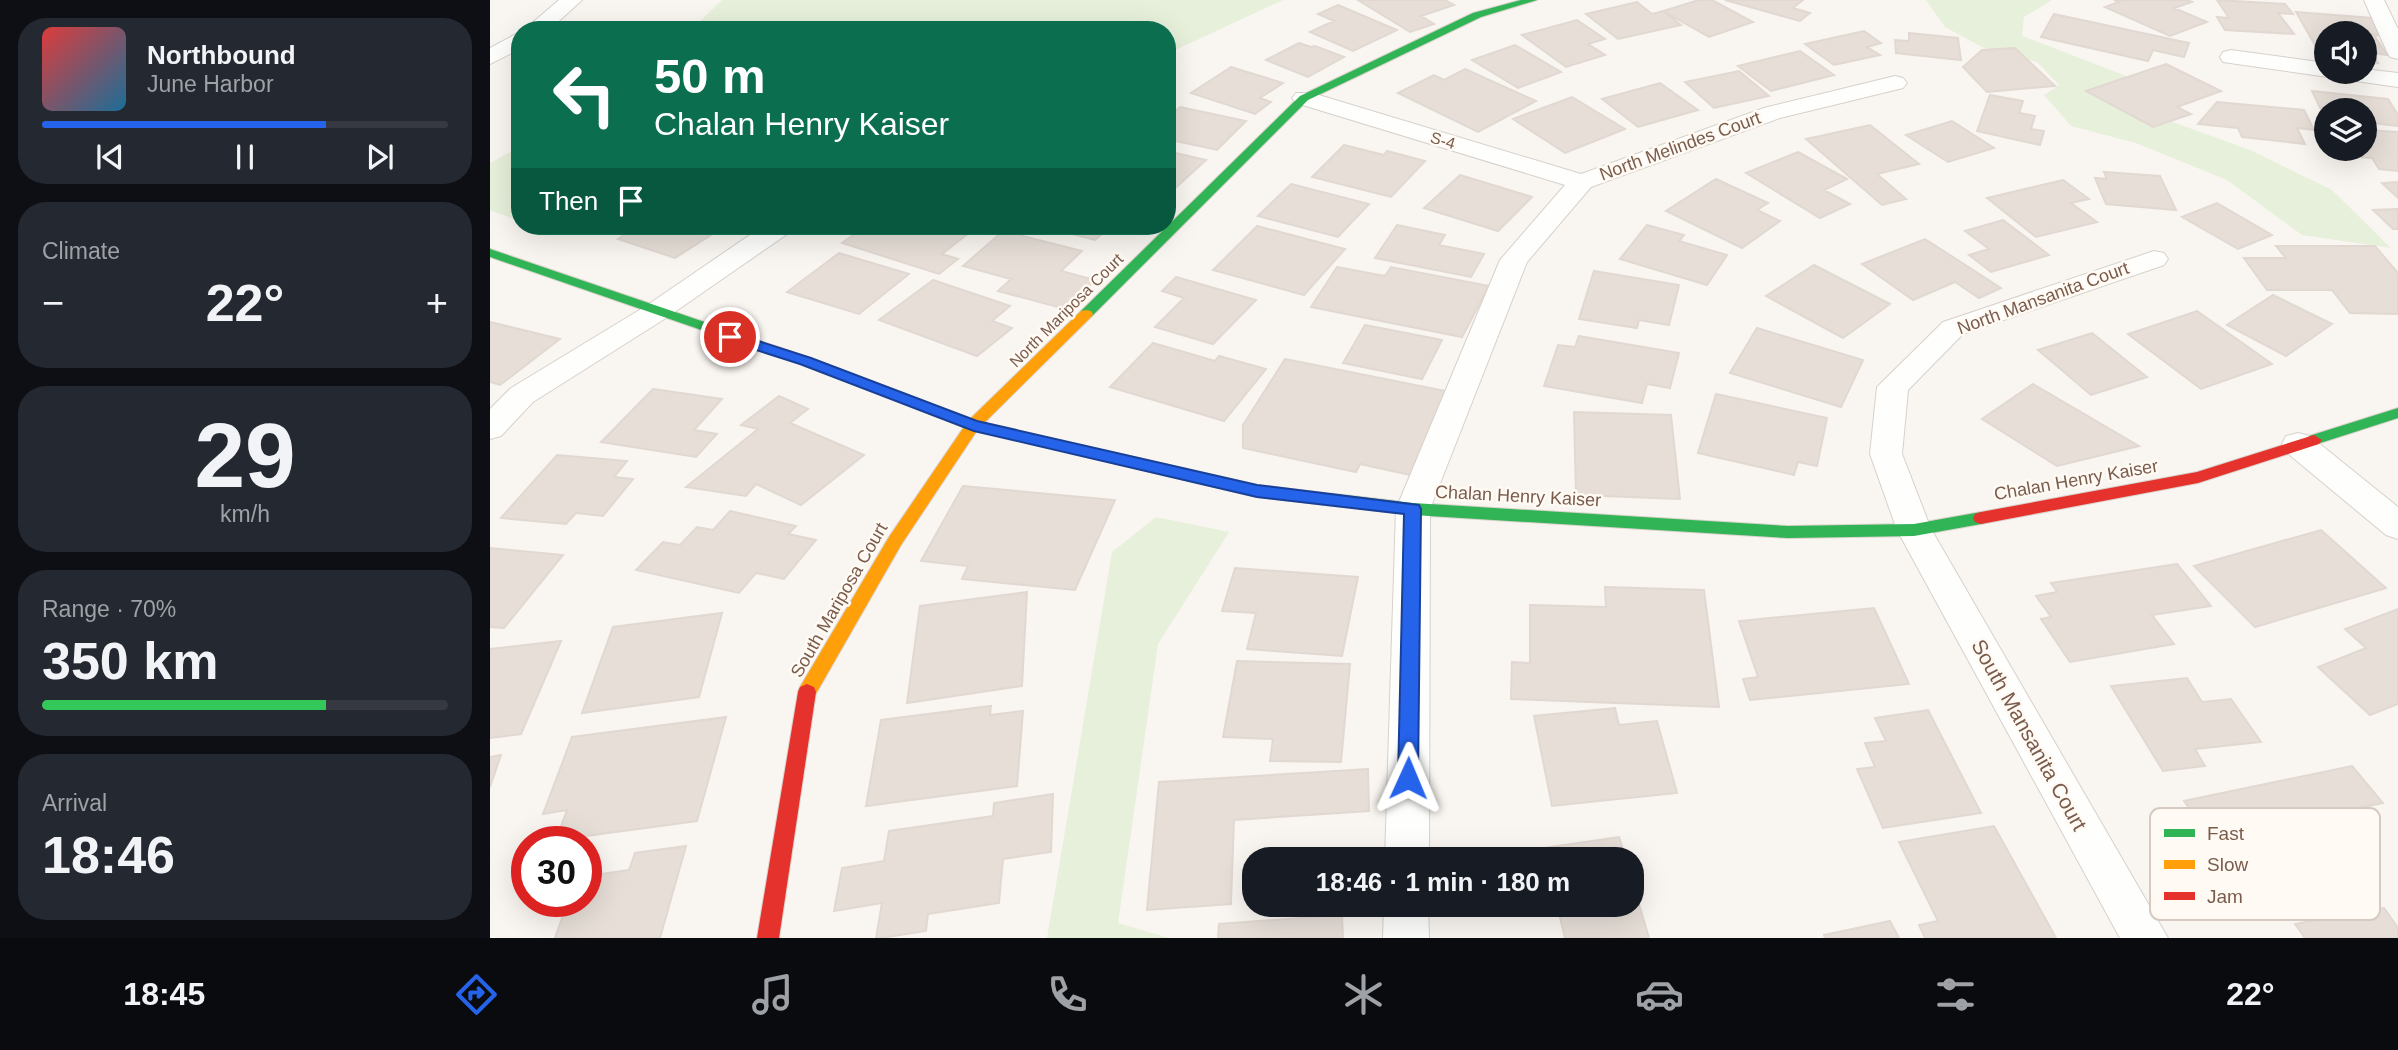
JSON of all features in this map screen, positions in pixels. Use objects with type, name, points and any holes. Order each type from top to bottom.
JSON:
[{"type":"street","points":[[546,21],[572,0]]},
{"type":"street","name":"North Mariposa Court","points":[[1176,225],[1304,98],[1477,15],[1532,0]]},
{"type":"street","points":[[2374,0],[2398,52]]},
{"type":"street","points":[[490,57],[511,44]]},
{"type":"street","points":[[2231,57],[2314,68]]},
{"type":"street","points":[[2377,77],[2398,80]]},
{"type":"street","name":"North Melindes Court","points":[[1413,509],[1514,260],[1582,182],[1772,113],[1895,83]]},
{"type":"street","name":"S-4","points":[[1304,98],[1582,182]]},
{"type":"street","points":[[490,428],[522,395],[656,312],[768,235]]},
{"type":"street","name":"North Mariposa Court","points":[[974,425],[1166,235]]},
{"type":"street","name":"Chalan Henry Kaiser","points":[[490,253],[805,361],[974,425],[1257,491],[1413,509],[1788,532],[1914,530],[2198,477],[2398,413]]},
{"type":"street","name":"North Mansanita Court","points":[[1914,530],[1886,454],[1893,387],[1954,328],[2154,259]]},
{"type":"street","name":"South Mariposa Court","points":[[768,938],[807,692],[895,541],[974,425]]},
{"type":"street","points":[[2298,444],[2398,526]]},
{"type":"street","points":[[1407,847],[1413,509]]},
{"type":"street","name":"South Mansanita Court","points":[[1914,530],[2146,938]]},
{"type":"street","points":[[1406,917],[1406,938]]},
{"type":"green space","points":[[722,0],[1283,0],[1176,50],[1176,21],[700,21]]},
{"type":"green space","points":[[1926,0],[2052,0],[2024,17],[2022,36],[2129,77],[2087,91],[2250,150],[2332,190],[2391,248],[2302,235],[2227,180],[2136,143],[2071,126],[2044,95],[2059,85],[2037,62],[1982,47],[1945,27]]},
{"type":"green space","points":[[511,152],[511,218],[490,210],[490,163]]},
{"type":"green space","points":[[1156,517],[1229,532],[1158,644],[1118,923],[1169,938],[1047,938],[1112,552]]},
{"type":"building","points":[[1358,0],[1445,0],[1454,5],[1421,16],[1434,24],[1410,32]]},
{"type":"building","points":[[1699,0],[1712,0],[1753,22],[1709,37],[1663,11]]},
{"type":"building","points":[[1725,0],[1803,0],[1793,8],[1810,13],[1800,21]]},
{"type":"building","points":[[2114,0],[2187,0],[2192,2],[2174,8],[2207,22],[2170,36],[2105,7],[2119,2]]},
{"type":"building","points":[[2217,0],[2285,4],[2293,14],[2278,13],[2294,34],[2225,30],[2217,17],[2229,18]]},
{"type":"building","points":[[1637,2],[1652,14],[1663,11],[1681,25],[1618,39],[1586,14]]},
{"type":"building","points":[[1338,5],[1397,30],[1353,51],[1310,32],[1334,21],[1318,14]]},
{"type":"building","points":[[2296,12],[2373,18],[2375,21],[2314,21],[2314,43]]},
{"type":"building","points":[[2054,14],[2189,43],[2184,57],[2153,50],[2148,61],[2041,37]]},
{"type":"building","points":[[1577,20],[1605,39],[1588,44],[1605,55],[1566,67],[1522,35]]},
{"type":"building","points":[[2377,24],[2385,36],[2377,35]]},
{"type":"building","points":[[1864,31],[1881,43],[1867,47],[1880,55],[1834,65],[1805,44]]},
{"type":"building","points":[[1909,33],[1958,38],[1961,60],[1896,53],[1895,40],[1909,41]]},
{"type":"building","points":[[2377,40],[2387,55],[2377,54]]},
{"type":"building","points":[[1299,43],[1344,57],[1308,77],[1266,60]]},
{"type":"building","points":[[1515,45],[1561,72],[1518,88],[1472,60]]},
{"type":"building","points":[[2015,48],[2055,86],[1987,92],[1963,67],[1982,50]]},
{"type":"building","points":[[1800,51],[1834,75],[1771,91],[1738,66]]},
{"type":"building","points":[[2166,64],[2221,91],[2177,107],[2191,114],[2153,127],[2086,91]]},
{"type":"building","points":[[1231,67],[1283,83],[1260,98],[1271,102],[1255,114],[1191,93]]},
{"type":"building","points":[[1465,69],[1536,101],[1478,132],[1398,93],[1434,75],[1444,80]]},
{"type":"building","points":[[1739,71],[1769,96],[1714,108],[1685,82]]},
{"type":"building","points":[[1660,83],[1698,110],[1638,127],[1602,99]]},
{"type":"building","points":[[2312,91],[2388,99],[2398,115],[2398,126],[2377,124],[2377,98],[2315,98]]},
{"type":"building","points":[[1990,95],[2023,101],[2019,113],[2035,116],[2031,129],[2044,131],[2040,145],[1977,131]]},
{"type":"building","points":[[1572,97],[1625,129],[1565,153],[1513,119]]},
{"type":"building","points":[[2217,102],[2304,110],[2314,130],[2297,128],[2305,144],[2242,137],[2238,128],[2198,124]]},
{"type":"building","points":[[1180,107],[1246,121],[1217,150],[1176,141],[1176,111]]},
{"type":"building","points":[[1952,121],[1994,148],[1948,162],[1906,135]]},
{"type":"building","points":[[1870,125],[1919,164],[1877,174],[1906,199],[1882,205],[1806,139]]},
{"type":"building","points":[[2377,131],[2398,132],[2398,171],[2379,169],[2374,161],[2377,161]]},
{"type":"building","points":[[1344,145],[1384,155],[1387,151],[1425,161],[1391,197],[1312,177]]},
{"type":"building","points":[[1798,152],[1847,179],[1824,190],[1850,204],[1820,218],[1746,173]]},
{"type":"building","points":[[1176,153],[1206,160],[1176,187]]},
{"type":"building","points":[[2104,172],[2160,176],[2176,210],[2106,204],[2095,178],[2107,179]]},
{"type":"building","points":[[1460,175],[1532,197],[1498,231],[1424,208]]},
{"type":"building","points":[[1716,179],[1768,203],[1757,210],[1780,221],[1742,248],[1666,211]]},
{"type":"building","points":[[2063,180],[2089,199],[2071,203],[2097,222],[2036,237],[1987,198]]},
{"type":"building","points":[[2398,182],[2398,198],[2382,183]]},
{"type":"building","points":[[1291,184],[1369,204],[1338,237],[1258,216]]},
{"type":"building","points":[[2217,203],[2272,235],[2238,249],[2182,217]]},
{"type":"building","points":[[2398,209],[2398,229],[2393,229],[2373,210]]},
{"type":"building","points":[[2003,220],[2049,255],[1991,272],[1969,255],[1989,249],[1965,231]]},
{"type":"building","points":[[1397,225],[1445,235],[1439,245],[1484,254],[1471,277],[1375,258]]},
{"type":"building","points":[[1647,225],[1684,235],[1679,241],[1727,255],[1707,285],[1620,259]]},
{"type":"building","points":[[1257,226],[1345,249],[1304,295],[1213,270]]},
{"type":"building","points":[[624,235],[711,235],[675,258],[618,239]]},
{"type":"building","points":[[853,235],[966,235],[942,254],[958,259],[939,274],[842,243]]},
{"type":"building","points":[[998,235],[1019,235],[1082,251],[1061,271],[1095,280],[1065,309],[998,291],[1011,279],[963,266]]},
{"type":"building","points":[[1076,235],[1101,235],[1095,240]]},
{"type":"building","points":[[1925,239],[2001,288],[1979,298],[1955,282],[1913,300],[1862,264]]},
{"type":"building","points":[[2276,246],[2375,246],[2398,273],[2398,314],[2350,313],[2332,290],[2267,290],[2244,258],[2286,258]]},
{"type":"building","points":[[839,253],[909,274],[859,314],[787,292]]},
{"type":"building","points":[[1814,265],[1890,304],[1843,338],[1766,296]]},
{"type":"building","points":[[1337,267],[1385,276],[1391,267],[1489,286],[1462,337],[1311,307]]},
{"type":"building","points":[[1594,271],[1679,285],[1669,325],[1639,320],[1637,328],[1579,319]]},
{"type":"building","points":[[1176,277],[1256,300],[1213,344],[1155,327],[1184,298],[1162,291]]},
{"type":"building","points":[[933,280],[1010,306],[992,321],[1012,328],[977,356],[879,320]]},
{"type":"building","points":[[2273,295],[2332,324],[2286,356],[2227,325]]},
{"type":"building","points":[[2197,311],[2272,364],[2201,389],[2128,334]]},
{"type":"building","points":[[490,322],[560,339],[500,385],[490,382]]},
{"type":"building","points":[[1365,325],[1442,340],[1422,379],[1343,363]]},
{"type":"building","points":[[1757,328],[1863,360],[1841,407],[1730,373]]},
{"type":"building","points":[[2092,333],[2147,377],[2091,395],[2038,350]]},
{"type":"building","points":[[1579,336],[1679,353],[1670,388],[1647,384],[1642,403],[1544,386],[1558,345],[1575,347]]},
{"type":"building","points":[[1153,343],[1215,361],[1219,356],[1266,369],[1224,421],[1110,387]]},
{"type":"building","points":[[1285,359],[1455,393],[1415,476],[1360,464],[1356,472],[1243,448],[1243,425]]},
{"type":"building","points":[[2033,384],[2139,446],[2057,466],[1982,419]]},
{"type":"building","points":[[653,389],[722,399],[694,430],[717,434],[696,457],[601,442]]},
{"type":"building","points":[[1716,394],[1827,418],[1817,466],[1798,462],[1794,475],[1698,453]]},
{"type":"building","points":[[779,396],[808,409],[790,423],[864,455],[801,505],[756,484],[746,496],[686,487],[758,429],[741,425]]},
{"type":"building","points":[[1574,412],[1671,415],[1680,499],[1576,495]]},
{"type":"building","points":[[557,455],[627,461],[614,477],[633,479],[603,516],[576,513],[566,524],[501,518]]},
{"type":"building","points":[[963,486],[1115,500],[1075,590],[962,579],[968,566],[921,561]]},
{"type":"building","points":[[730,511],[796,526],[788,534],[816,540],[784,579],[756,573],[739,593],[636,570],[663,542],[680,545],[697,527],[713,530]]},
{"type":"building","points":[[2321,530],[2386,588],[2255,627],[2194,566]]},
{"type":"building","points":[[490,548],[563,555],[504,628],[490,627]]},
{"type":"building","points":[[2177,564],[2211,606],[2152,615],[2174,644],[2070,662],[2041,619],[2051,617],[2036,596],[2057,592],[2051,583]]},
{"type":"building","points":[[1235,568],[1358,577],[1342,656],[1247,649],[1256,613],[1222,611]]},
{"type":"building","points":[[1605,587],[1704,590],[1719,707],[1511,699],[1512,662],[1530,663],[1530,605],[1606,607]]},
{"type":"building","points":[[1027,592],[1022,686],[907,703],[920,606]]},
{"type":"building","points":[[1874,608],[1909,684],[1750,700],[1743,679],[1758,677],[1739,621]]},
{"type":"building","points":[[2398,609],[2398,704],[2370,715],[2318,667],[2366,648],[2345,629]]},
{"type":"building","points":[[722,613],[699,697],[582,713],[613,627]]},
{"type":"building","points":[[561,641],[521,734],[490,738],[490,649]]},
{"type":"building","points":[[1237,661],[1350,664],[1341,762],[1270,761],[1273,739],[1223,737]]},
{"type":"building","points":[[2187,678],[2202,702],[2231,699],[2261,742],[2195,749],[2205,766],[2163,771],[2111,686]]},
{"type":"building","points":[[991,706],[990,715],[1023,711],[1017,786],[866,806],[881,720]]},
{"type":"building","points":[[1615,708],[1619,725],[1657,721],[1677,793],[1552,806],[1534,716]]},
{"type":"building","points":[[1928,710],[1981,813],[1883,828],[1857,769],[1875,767],[1865,743],[1886,741],[1875,718]]},
{"type":"building","points":[[726,717],[697,821],[602,834],[602,826],[561,826],[567,810],[543,814],[572,737]]},
{"type":"building","points":[[501,755],[490,787],[490,757]]},
{"type":"building","points":[[2352,766],[2383,803],[2358,808],[2189,808],[2184,801]]},
{"type":"building","points":[[1368,769],[1369,811],[1234,820],[1231,904],[1147,910],[1159,782]]},
{"type":"building","points":[[1053,794],[1051,852],[1003,859],[999,903],[928,914],[926,931],[881,938],[876,938],[882,903],[834,911],[842,868],[884,861],[889,831],[993,816],[994,803]]},
{"type":"building","points":[[1994,826],[2056,938],[1925,938],[1919,925],[1938,921],[1899,842]]},
{"type":"building","points":[[1619,837],[1622,847],[1550,847]]},
{"type":"building","points":[[686,846],[660,938],[555,938],[562,917],[602,917],[602,874],[629,870],[635,853]]},
{"type":"building","points":[[2384,908],[2398,928],[2398,938],[2305,938],[2295,924],[2317,920],[2380,920],[2380,909]]},
{"type":"building","points":[[1342,917],[1343,938],[1218,938],[1219,924]]},
{"type":"building","points":[[1560,917],[1643,917],[1649,938],[1565,938]]},
{"type":"building","points":[[1890,921],[1899,938],[1825,938],[1824,935]]},
{"type":"traffic: fast","points":[[1176,225],[1304,98],[1477,15],[1532,0]]},
{"type":"traffic: fast","points":[[1086,314],[1166,235]]},
{"type":"traffic: fast","points":[[490,253],[805,361],[892,394]]},
{"type":"traffic: fast","points":[[2314,440],[2398,413]]},
{"type":"traffic: fast","points":[[1046,442],[1257,491],[1413,509],[1788,532],[1914,530],[1981,518]]},
{"type":"traffic: slow","points":[[807,692],[895,541],[973,425],[1086,314]]},
{"type":"traffic: jam","points":[[892,394],[973,425],[1046,442]]},
{"type":"traffic: jam","points":[[1981,518],[2198,477],[2314,440]]},
{"type":"traffic: jam","points":[[768,938],[807,692]]},
{"type":"route","points":[[730,337],[805,361],[974,425],[1257,491],[1413,509],[1408,778]]}]
